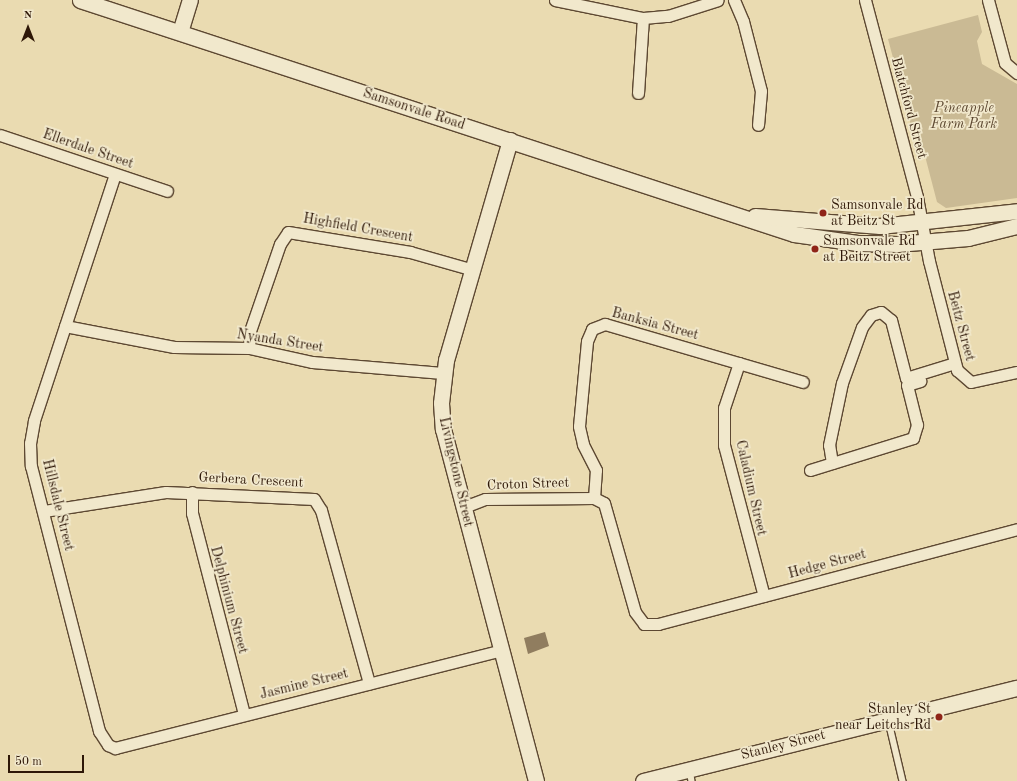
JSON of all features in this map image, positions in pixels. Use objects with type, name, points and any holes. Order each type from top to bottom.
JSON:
[{"type":"main road","name":"Samsonvale Road","points":[[80,0],[748,216],[775,229],[814,238],[876,244],[925,243],[1017,226]]},
{"type":"main road","points":[[180,32],[190,0]]},
{"type":"main road","name":"Livingstone Street","points":[[510,140],[443,373],[443,428],[536,781]]},
{"type":"main road","name":"Samsonvale Road","points":[[748,216],[842,226],[922,224],[1017,211]]},
{"type":"main road","name":"Stanley Street","points":[[643,781],[691,774],[888,719],[1017,688]]},
{"type":"street","points":[[555,0],[582,3],[643,18],[668,16],[718,0]]},
{"type":"street","points":[[734,0],[743,21],[761,91],[758,125]]},
{"type":"street","name":"Blatchford Street","points":[[865,0],[922,224]]},
{"type":"street","points":[[988,0],[1005,63],[1017,73]]},
{"type":"street","points":[[638,92],[643,18]]},
{"type":"street","name":"Ellerdale Street","points":[[0,135],[167,191]]},
{"type":"street","name":"Hillsdale Street","points":[[115,174],[65,326],[30,443],[32,466],[99,731],[108,745],[115,748]]},
{"type":"street","name":"Beitz Street","points":[[922,224],[925,243],[956,367],[971,382],[1017,372]]},
{"type":"street","name":"Highfield Crescent","points":[[249,348],[250,331],[280,244],[288,232],[410,252],[473,270]]},
{"type":"street","points":[[832,463],[829,445],[842,382],[862,327],[871,315],[881,312],[891,320],[906,378],[956,367]]},
{"type":"street","name":"Banksia Street","points":[[594,498],[596,470],[583,444],[579,426],[587,341],[592,329],[605,324],[802,382]]},
{"type":"street","name":"Nyanda Street","points":[[65,326],[174,348],[249,348],[312,362],[443,373]]},
{"type":"street","name":"Caladium Street","points":[[739,363],[724,408],[724,445],[764,596]]},
{"type":"street","points":[[810,470],[913,438],[917,425],[907,385],[956,367]]},
{"type":"street","name":"Gerbera Crescent","points":[[44,511],[166,492],[192,492],[314,499],[321,510],[369,682]]},
{"type":"street","name":"Delphinium Street","points":[[192,492],[192,514],[244,714]]},
{"type":"street","name":"Croton Street","points":[[464,507],[485,499],[594,498]]},
{"type":"street","name":"Hedge Street","points":[[594,498],[609,512],[634,612],[644,624],[658,624],[1017,529]]},
{"type":"street","name":"Jasmine Street","points":[[115,748],[369,682],[501,650]]},
{"type":"lane","points":[[888,719],[902,781]]},
{"type":"green space","name":"Pineapple Farm Park","points":[[978,15],[982,32],[977,41],[982,64],[1017,84],[1017,198],[946,208],[937,202],[925,156],[913,133],[888,39]]},
{"type":"building","points":[[545,632],[549,646],[528,654],[524,638]]},
{"type":"place","name":"Samsonvale Rd at Beitz St","points":[[823,213]]},
{"type":"place","name":"Samsonvale Rd at Beitz Street","points":[[815,249]]},
{"type":"place","name":"Stanley St near Leitchs Rd","points":[[939,717]]}]
